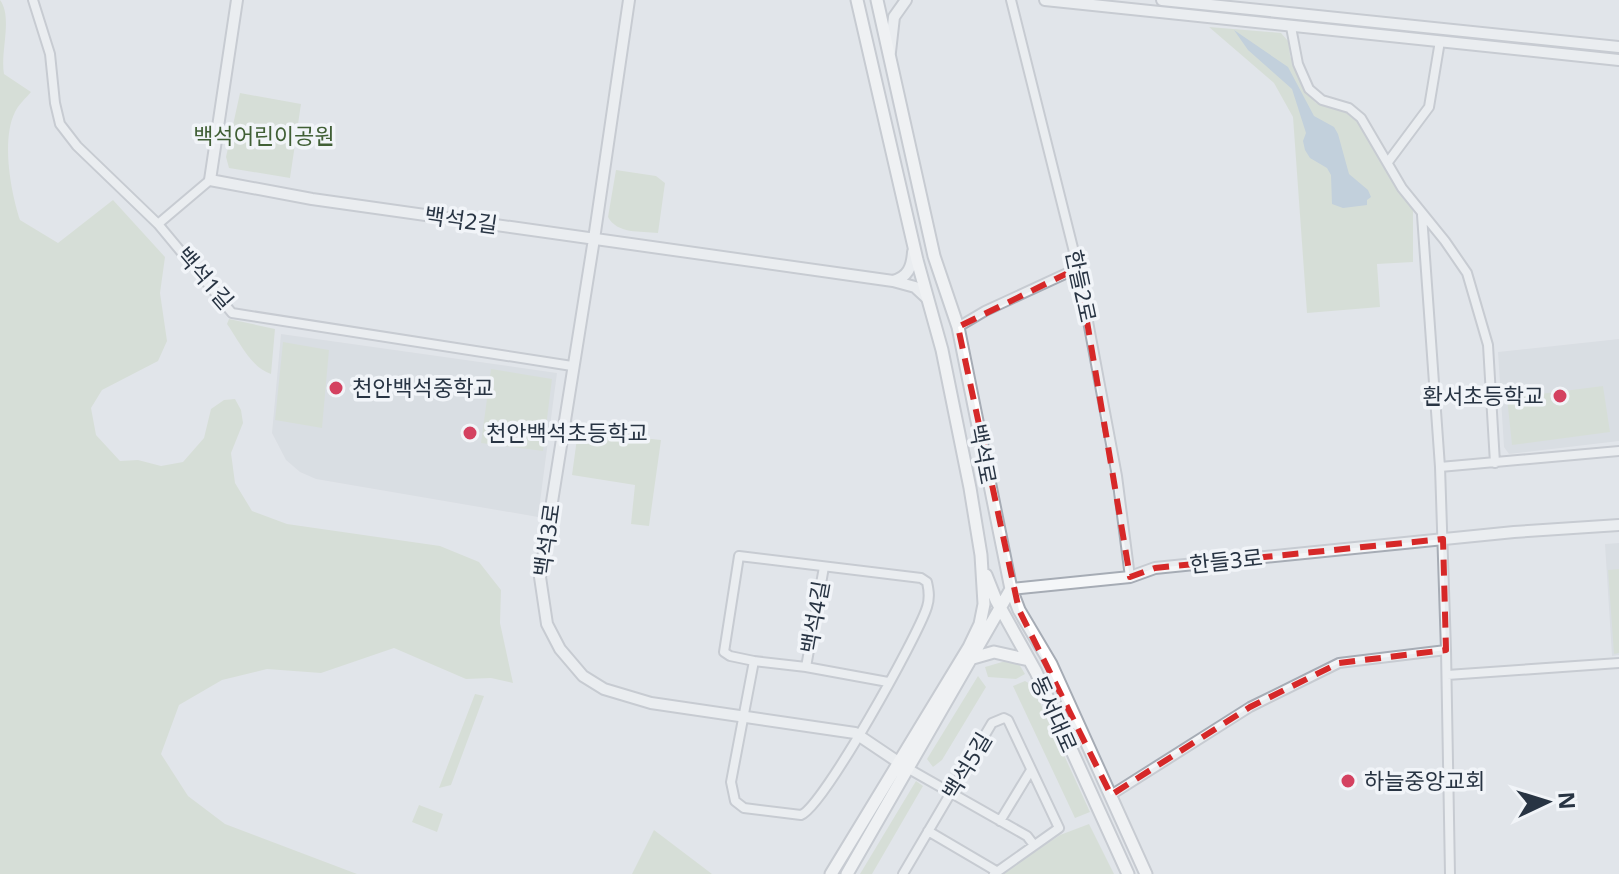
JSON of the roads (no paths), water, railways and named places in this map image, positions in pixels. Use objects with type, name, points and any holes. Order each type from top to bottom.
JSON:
[{"type":"main road","name":"백석로","points":[[831,874],[980,624],[984,604],[981,555],[942,350],[914,246],[857,0]]},
{"type":"main road","name":"백석로","points":[[877,0],[934,256],[958,327],[1011,589]]},
{"type":"main road","name":"동서대로","points":[[981,555],[998,604],[1029,660],[1128,874]]},
{"type":"main road","name":"동서대로","points":[[1011,589],[1019,610],[1051,664],[1146,874]]},
{"type":"main road","points":[[980,624],[1011,589]]},
{"type":"main road","points":[[847,874],[973,658],[998,604]]},
{"type":"main road","points":[[973,658],[994,652],[1029,660]]},
{"type":"street","name":"백석1길","points":[[33,0],[50,54],[60,124],[77,146],[158,224],[232,313],[572,366]]},
{"type":"street","points":[[158,224],[210,180],[237,0]]},
{"type":"street","name":"백석3로","points":[[629,0],[540,577],[544,611],[553,637],[570,663],[604,689],[651,703],[855,733],[909,769],[1027,836],[1034,845]]},
{"type":"street","points":[[889,54],[894,17],[906,0]]},
{"type":"street","name":"한들2로","points":[[1011,0],[1078,268],[1117,476],[1130,577]]},
{"type":"street","points":[[1045,0],[1619,60]]},
{"type":"street","points":[[1162,0],[1619,47]]},
{"type":"street","points":[[1291,27],[1298,64],[1309,89],[1322,100],[1349,108],[1361,118],[1402,188],[1467,273],[1488,345],[1495,463]]},
{"type":"street","points":[[1388,162],[1429,107],[1440,41]]},
{"type":"street","name":"백석2길","points":[[210,180],[312,199],[893,281],[915,287],[928,299]]},
{"type":"street","points":[[1422,215],[1440,467],[1450,874]]},
{"type":"street","points":[[893,281],[900,280],[909,271],[914,246]]},
{"type":"street","points":[[958,327],[999,304],[1078,268]]},
{"type":"street","points":[[1440,467],[1619,451]]},
{"type":"street","name":"한들3로","points":[[1011,589],[1130,577],[1155,568],[1619,525]]},
{"type":"street","points":[[754,661],[731,782],[735,801],[744,808],[801,815],[815,805],[859,736],[888,682],[928,605],[930,593],[927,582],[921,578],[739,556],[724,652],[754,661],[888,682]]},
{"type":"street","name":"백석4길","points":[[806,667],[824,567]]},
{"type":"street","points":[[1111,795],[1250,707],[1339,663],[1446,650]]},
{"type":"street","points":[[1447,675],[1619,663]]},
{"type":"street","name":"백석5길","points":[[906,873],[992,723],[999,719],[1008,720],[1059,828],[1034,845]]},
{"type":"street","points":[[1000,821],[1031,770]]},
{"type":"street","points":[[928,831],[995,872],[1034,845]]},
{"type":"water","points":[[1234,30],[1288,67],[1314,116],[1334,127],[1349,174],[1368,190],[1371,197],[1367,205],[1343,208],[1332,204],[1331,175],[1305,150],[1303,141],[1306,133],[1292,89],[1248,50]]},
{"type":"place","name":"천안백석중학교","points":[[336,388]]},
{"type":"place","name":"환서초등학교","points":[[1560,396]]},
{"type":"place","name":"천안백석초등학교","points":[[470,433]]},
{"type":"place","name":"하늘중앙교회","points":[[1348,781]]},
{"type":"park label","name":"백석어린이공원","points":[[264,136]]}]
